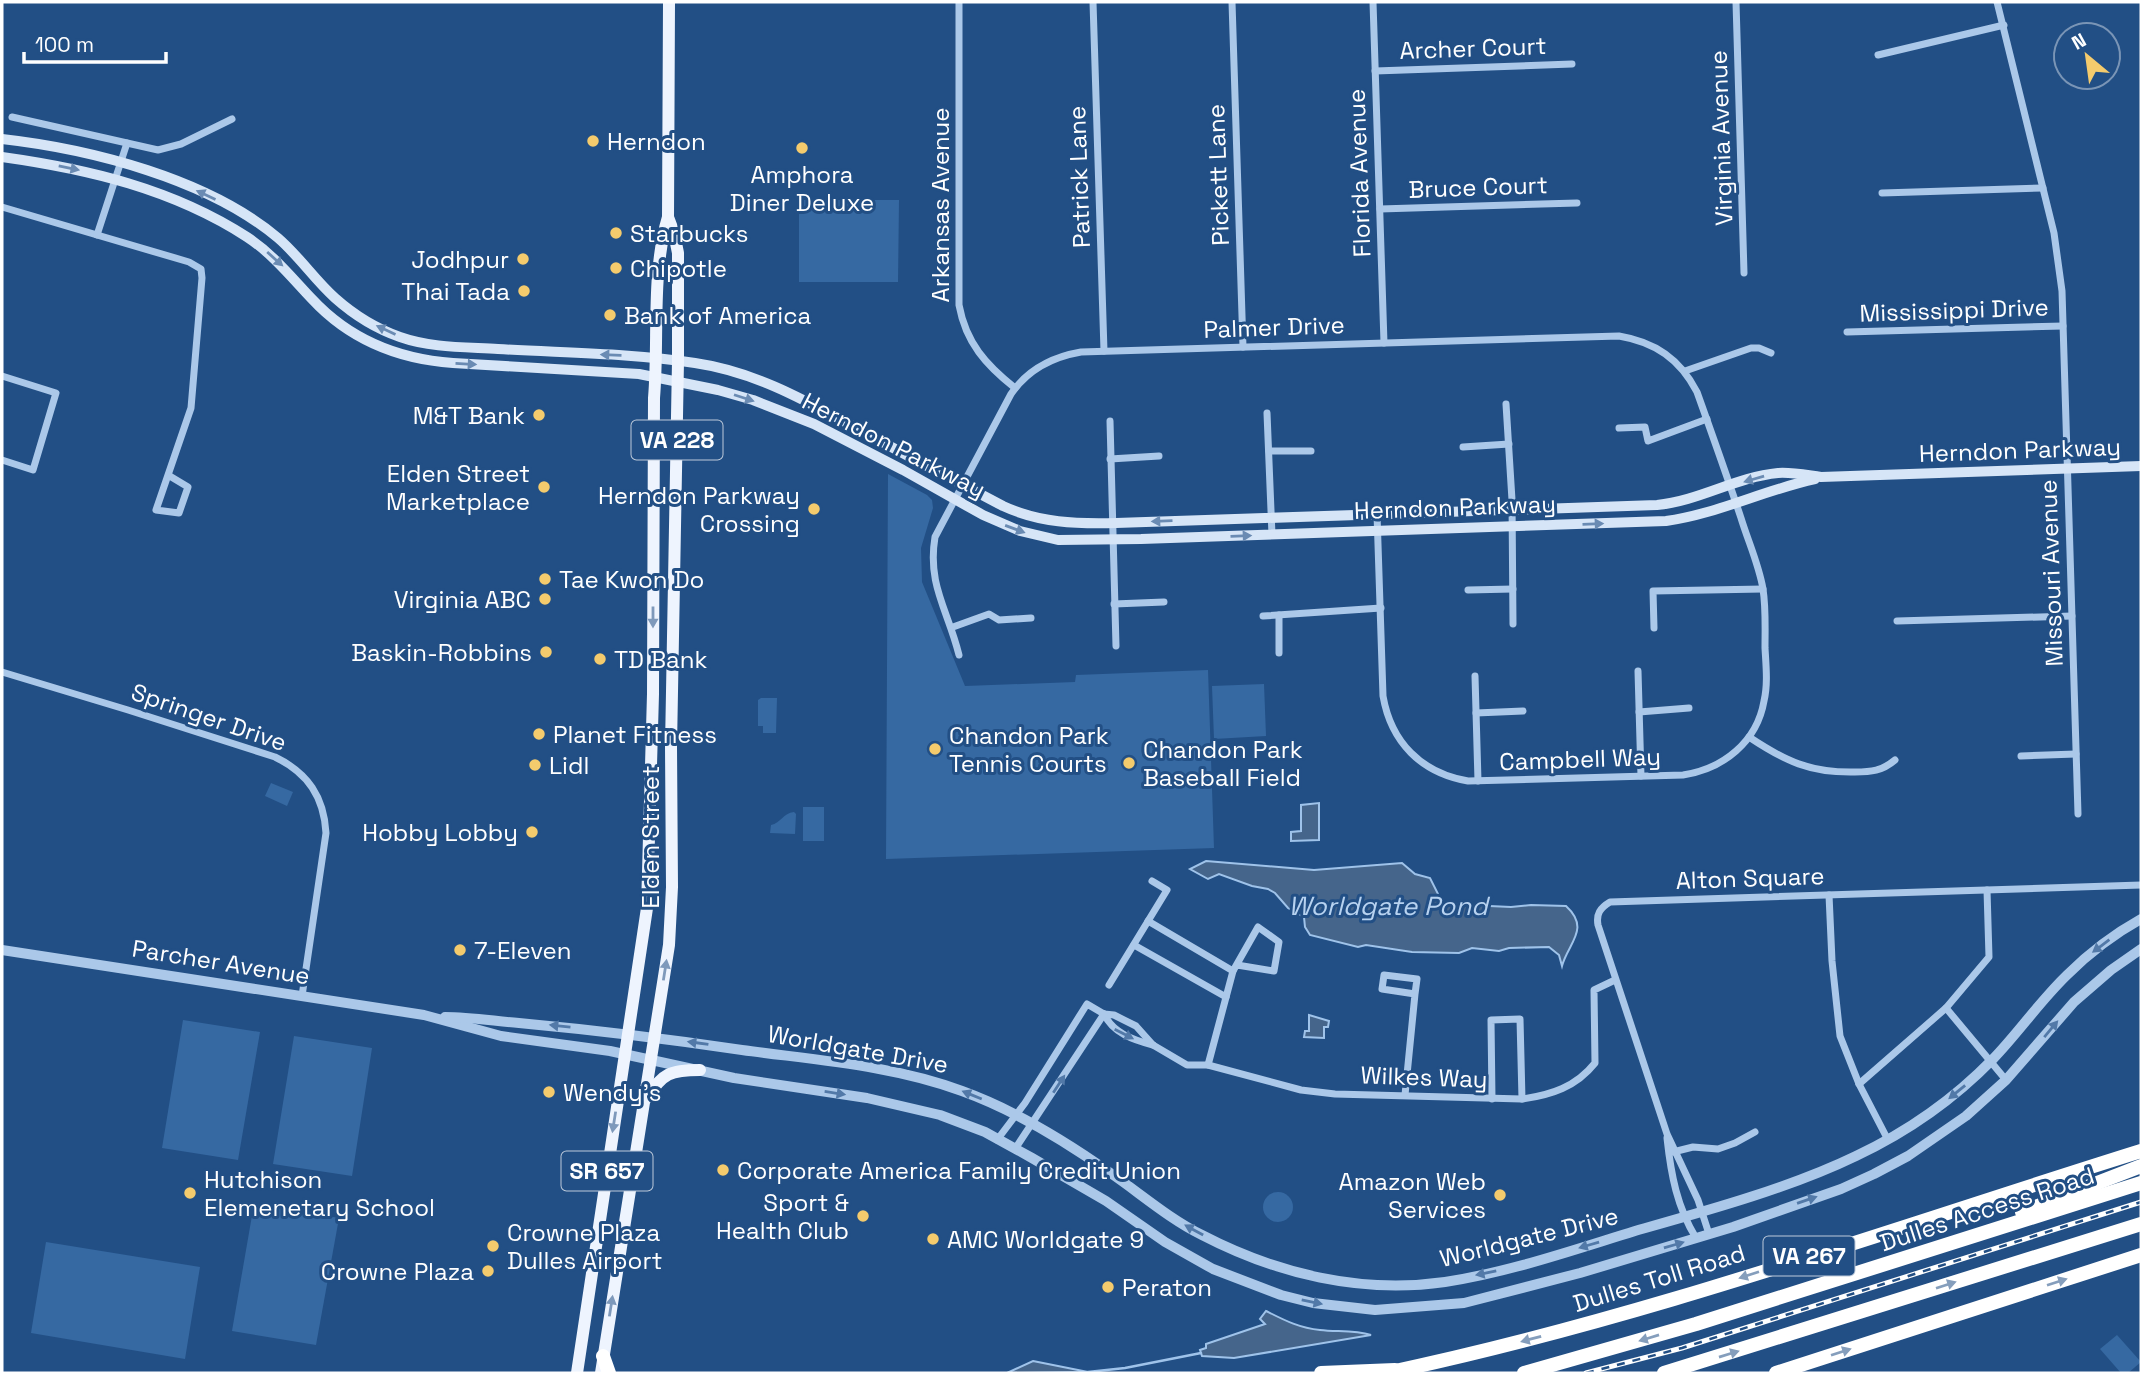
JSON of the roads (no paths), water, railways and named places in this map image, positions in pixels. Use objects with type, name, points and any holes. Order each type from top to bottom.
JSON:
[{"type":"highway","name":"Dulles Toll Road","points":[[1386,1373],[1508,1345],[1653,1305],[2141,1152]]},
{"type":"highway","points":[[1924,1252],[1979,1227],[2141,1166]]},
{"type":"highway","name":"Dulles Access Road","points":[[1524,1373],[1696,1325],[2141,1183]]},
{"type":"highway","points":[[1664,1373],[2141,1224]]},
{"type":"highway","points":[[1776,1373],[2141,1255]]},
{"type":"highway","points":[[603,1356],[609,1373]]},
{"type":"highway","points":[[1321,1373],[1407,1369]]},
{"type":"main road","name":"Elden Street","points":[[628,1034],[645,930],[650,858],[654,398],[661,240],[668,217],[669,2]]},
{"type":"main road","name":"Herndon Parkway","points":[[2,139],[69,149],[121,162],[204,194],[247,217],[288,247],[335,298],[373,324],[404,338],[421,343],[453,346],[657,358],[738,372],[777,386],[962,485],[1014,511],[1040,520],[1111,523],[1668,503],[1774,474],[1821,477],[2140,467]]},
{"type":"main road","name":"Herndon Parkway","points":[[2,157],[48,163],[115,179],[183,204],[241,233],[277,260],[335,322],[362,339],[396,354],[446,363],[639,374],[736,395],[795,416],[903,470],[1005,526],[1058,540],[1666,521],[1698,515],[1782,486],[1821,477]]},
{"type":"main road","name":"Elden Street","points":[[654,1037],[672,910],[678,253],[668,217]]},
{"type":"main road","name":"SR 657","points":[[577,1373],[628,1034]]},
{"type":"main road","name":"SR 657","points":[[601,1373],[654,1037]]},
{"type":"main road","points":[[644,1104],[664,1076],[681,1070],[700,1070]]},
{"type":"street","name":"Arkansas Avenue","points":[[959,2],[959,305],[965,328],[975,349],[995,372],[1015,388]]},
{"type":"street","name":"Patrick Lane","points":[[1093,2],[1104,351]]},
{"type":"street","name":"Pickett Lane","points":[[1232,2],[1243,347]]},
{"type":"street","name":"Florida Avenue","points":[[1373,2],[1384,342]]},
{"type":"street","name":"Virginia Avenue","points":[[1736,2],[1744,273]]},
{"type":"street","name":"Missouri Avenue","points":[[1997,2],[2058,259],[2063,326],[2078,814]]},
{"type":"street","points":[[1878,55],[2004,25]]},
{"type":"street","name":"Archer Court","points":[[1375,71],[1572,64]]},
{"type":"street","points":[[12,117],[158,149],[181,144],[232,118]]},
{"type":"street","points":[[97,235],[127,143]]},
{"type":"street","points":[[1882,193],[2043,188]]},
{"type":"street","name":"Bruce Court","points":[[1380,209],[1577,203]]},
{"type":"street","points":[[2,207],[189,262],[201,269],[191,408],[168,475],[156,510],[179,513],[188,487],[168,475]]},
{"type":"street","name":"Mississippi Drive","points":[[1847,332],[2063,326]]},
{"type":"street","name":"Palmer Drive","points":[[959,655],[953,627],[938,595],[932,565],[935,537],[1015,388],[1030,373],[1055,358],[1081,352],[1619,336],[1649,343],[1674,359],[1685,370],[1697,391],[1735,502]]},
{"type":"street","points":[[1685,370],[1751,348],[1771,353]]},
{"type":"street","points":[[2,376],[56,393],[33,470],[2,460]]},
{"type":"street","points":[[1506,404],[1512,509],[1513,624]]},
{"type":"street","points":[[1268,413],[1272,535]]},
{"type":"street","points":[[1619,428],[1645,427],[1648,441],[1707,419]]},
{"type":"street","points":[[1110,421],[1116,646]]},
{"type":"street","points":[[1463,447],[1509,444]]},
{"type":"street","points":[[1269,451],[1311,451]]},
{"type":"street","points":[[1110,459],[1159,456]]},
{"type":"street","name":"Campbell Way","points":[[1377,514],[1383,696],[1390,724],[1397,737],[1428,768],[1453,779],[1478,781],[1683,775],[1708,769],[1735,752],[1749,737],[1760,717],[1766,687],[1763,589],[1735,502]]},
{"type":"street","points":[[1468,590],[1513,589]]},
{"type":"street","points":[[1654,628],[1653,591],[1763,589]]},
{"type":"street","points":[[1114,604],[1164,602]]},
{"type":"street","points":[[1263,616],[1381,608]]},
{"type":"street","points":[[953,627],[989,614],[999,620],[1031,618]]},
{"type":"street","points":[[1279,615],[1279,653]]},
{"type":"street","points":[[1897,621],[2072,616]]},
{"type":"street","points":[[1638,671],[1641,776]]},
{"type":"street","name":"Springer Drive","points":[[2,672],[128,709],[275,757],[295,768],[307,779],[319,797],[326,833],[302,996]]},
{"type":"street","points":[[1475,676],[1478,781]]},
{"type":"street","points":[[1639,712],[1689,708]]},
{"type":"street","points":[[1476,713],[1523,711]]},
{"type":"street","points":[[1749,737],[1788,761],[1820,771],[1871,772],[1880,770],[1895,760]]},
{"type":"street","points":[[2021,756],[2076,754]]},
{"type":"street","points":[[1109,985],[1167,891],[1152,881]]},
{"type":"street","name":"Alton Square","points":[[1709,1234],[1702,1212],[1672,1152],[1615,980],[1597,916],[1602,906],[1610,902],[2141,885]]},
{"type":"street","points":[[1859,1084],[1946,1008],[1989,957],[1987,890]]},
{"type":"street","points":[[1829,895],[1832,961],[1840,1036],[1859,1084],[1888,1140]]},
{"type":"street","name":"Worldgate Drive","points":[[628,1034],[922,1078],[998,1105],[1107,1170],[1168,1216],[1247,1256],[1285,1270],[1326,1280],[1388,1286],[1446,1282],[1512,1267],[1702,1212],[1819,1171],[1888,1140],[1941,1105],[1990,1062],[2075,967],[2113,936],[2141,919]]},
{"type":"street","points":[[1149,921],[1235,968],[1274,971],[1279,942],[1258,928],[1235,968],[1208,1065]]},
{"type":"street","points":[[1134,945],[1226,997]]},
{"type":"street","name":"Worldgate Drive","points":[[624,1055],[734,1078],[867,1098],[940,1115],[972,1126],[1015,1149],[1106,1201],[1165,1242],[1213,1269],[1280,1295],[1346,1308],[1406,1309],[1464,1303],[1571,1276],[1709,1234],[1874,1174],[1908,1156],[1950,1127],[2006,1080],[2074,1002],[2111,970],[2141,949]]},
{"type":"street","name":"Parcher Avenue","points":[[2,950],[434,1016],[474,1017],[628,1034]]},
{"type":"street","points":[[1405,1095],[1417,979],[1384,975],[1382,989],[1415,994]]},
{"type":"street","name":"Wilkes Way","points":[[1015,1115],[1087,1004],[1104,1014],[1114,1014],[1136,1026],[1153,1045],[1187,1065],[1208,1065],[1301,1090],[1335,1094],[1492,1099],[1545,1096],[1565,1088],[1588,1072],[1595,1063],[1594,990],[1615,980]]},
{"type":"street","points":[[1946,1008],[2006,1080]]},
{"type":"street","points":[[1015,1149],[1104,1014]]},
{"type":"street","name":"Wilkes Way","points":[[1104,1014],[1110,1027],[1139,1042],[1153,1045]]},
{"type":"street","name":"Parcher Avenue","points":[[434,1016],[501,1036],[624,1055]]},
{"type":"street","points":[[1492,1099],[1491,1020],[1520,1019],[1522,1099]]},
{"type":"street","points":[[997,1139],[1015,1115]]},
{"type":"street","points":[[1672,1152],[1693,1147],[1718,1149],[1755,1132]]},
{"type":"street","name":"Alton Square","points":[[1672,1152],[1673,1182],[1684,1217],[1696,1238]]},
{"type":"water","points":[[1319,803],[1319,840],[1291,841],[1291,832],[1301,831],[1301,805]]},
{"type":"water","name":"Worldgate Pond","points":[[1206,861],[1314,870],[1402,863],[1415,874],[1430,878],[1446,904],[1566,906],[1577,922],[1576,936],[1562,966],[1559,955],[1549,947],[1509,948],[1499,951],[1472,948],[1459,953],[1412,952],[1366,945],[1358,947],[1310,935],[1305,927],[1304,917],[1288,908],[1268,889],[1219,874],[1208,879],[1190,869]]},
{"type":"water","points":[[1309,1015],[1329,1021],[1328,1027],[1324,1027],[1324,1038],[1304,1037],[1305,1031],[1309,1031]]},
{"type":"water","points":[[1266,1311],[1305,1327],[1371,1335],[1234,1358],[1202,1356],[1200,1350],[1206,1348],[1206,1344],[1265,1324],[1260,1319]]},
{"type":"water","points":[[1033,1361],[1088,1372],[1007,1373]]},
{"type":"waterway","points":[[1088,1372],[1125,1368],[1201,1353]]},
{"type":"railway","points":[[1586,1373],[1682,1348],[2141,1202]]},
{"type":"place","name":"Herndon","points":[[593,141]]},
{"type":"place","name":"Amphora Diner Deluxe","points":[[802,148]]},
{"type":"place","name":"Starbucks","points":[[616,233]]},
{"type":"place","name":"Jodhpur","points":[[523,259]]},
{"type":"place","name":"Chipotle","points":[[616,268]]},
{"type":"place","name":"Thai Tada","points":[[524,291]]},
{"type":"place","name":"Bank of America","points":[[610,315]]},
{"type":"place","name":"M&T Bank","points":[[539,415]]},
{"type":"place","name":"Elden Street Marketplace","points":[[544,487]]},
{"type":"place","name":"Herndon Parkway Crossing","points":[[814,509]]},
{"type":"place","name":"Tae Kwon Do","points":[[545,579]]},
{"type":"place","name":"Virginia ABC","points":[[545,599]]},
{"type":"place","name":"Baskin-Robbins","points":[[546,652]]},
{"type":"place","name":"TD Bank","points":[[600,659]]},
{"type":"place","name":"Planet Fitness","points":[[539,734]]},
{"type":"place","name":"Chandon Park Tennis Courts","points":[[935,749]]},
{"type":"place","name":"Chandon Park Baseball Field","points":[[1129,763]]},
{"type":"place","name":"Lidl","points":[[535,765]]},
{"type":"place","name":"Hobby Lobby","points":[[532,832]]},
{"type":"place","name":"7-Eleven","points":[[460,950]]},
{"type":"place","name":"Wendy's","points":[[549,1092]]},
{"type":"place","name":"Corporate America Family Credit Union","points":[[723,1170]]},
{"type":"place","name":"Hutchison Elemenetary School","points":[[190,1193]]},
{"type":"place","name":"Amazon Web Services","points":[[1500,1195]]},
{"type":"place","name":"Sport & Health Club","points":[[863,1216]]},
{"type":"place","name":"AMC Worldgate 9","points":[[933,1239]]},
{"type":"place","name":"Crowne Plaza Dulles Airport","points":[[493,1246]]},
{"type":"place","name":"Crowne Plaza","points":[[488,1271]]},
{"type":"place","name":"Peraton","points":[[1108,1287]]}]
